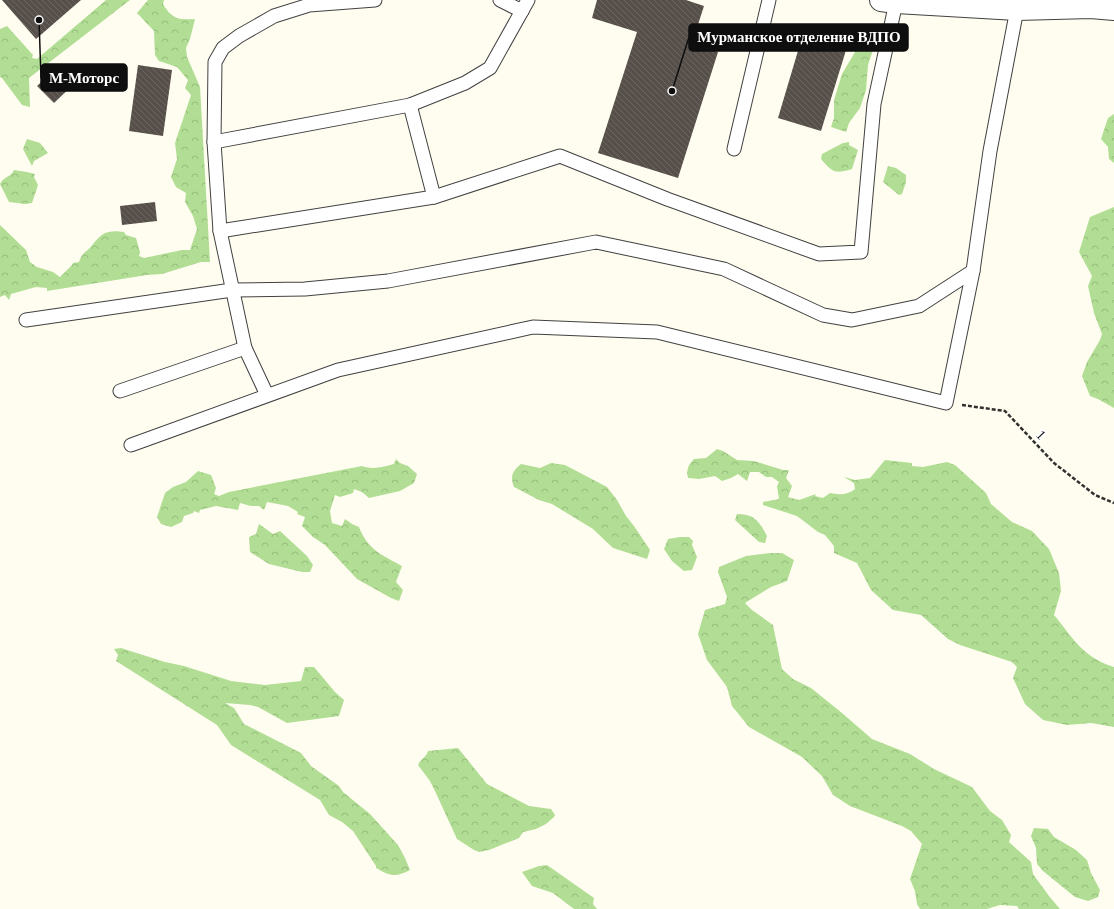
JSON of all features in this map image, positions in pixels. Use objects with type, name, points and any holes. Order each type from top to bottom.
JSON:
[{"type":"street","points":[[889,1],[1017,9],[1091,6],[1114,9]]},
{"type":"lane","points":[[267,395],[245,348],[220,231],[214,142],[215,62],[223,48],[239,36],[274,16],[309,5],[375,0]]},
{"type":"lane","points":[[214,142],[410,105],[465,83],[490,68],[525,5],[500,0]]},
{"type":"lane","points":[[734,149],[769,0]]},
{"type":"lane","points":[[220,231],[434,197],[560,156],[667,200],[819,254],[861,252],[874,104],[889,1]]},
{"type":"lane","points":[[131,445],[338,370],[533,327],[657,332],[946,403],[973,271],[990,151],[1017,9]]},
{"type":"lane","points":[[410,105],[434,197]]},
{"type":"lane","points":[[26,320],[232,290],[305,289],[388,281],[596,242],[724,270],[823,315],[852,320],[919,306],[973,271]]},
{"type":"lane","points":[[120,391],[245,348]]},
{"type":"path","name":"1","points":[[946,403],[1005,411],[1054,463],[1094,495],[1114,503]]},
{"type":"green space","points":[[106,0],[130,0],[29,78],[30,107],[22,105],[0,77],[0,29],[7,26],[33,55],[32,58],[37,59]]},
{"type":"green space","points":[[148,0],[164,0],[163,4],[169,13],[176,18],[195,19],[186,48],[187,57],[200,87],[210,262],[201,262],[162,274],[147,275],[47,291],[47,288],[36,287],[11,294],[9,300],[5,295],[0,297],[0,225],[26,250],[30,262],[37,267],[53,272],[60,277],[73,263],[79,262],[84,253],[103,234],[114,231],[124,232],[126,235],[136,238],[140,252],[139,256],[144,258],[182,250],[190,250],[197,229],[193,216],[185,202],[186,193],[176,187],[171,177],[177,159],[175,143],[191,95],[185,88],[188,80],[177,67],[159,61],[155,55],[154,31],[137,13]]},
{"type":"green space","points":[[863,28],[870,33],[876,41],[868,65],[866,90],[860,108],[849,123],[846,132],[831,127],[834,118],[834,100],[842,74],[859,42],[856,31]]},
{"type":"green space","points":[[1114,114],[1114,163],[1109,159],[1108,147],[1101,139],[1108,118]]},
{"type":"green space","points":[[27,139],[40,143],[48,153],[34,161],[32,166],[23,149]]},
{"type":"green space","points":[[849,142],[849,145],[858,150],[852,169],[838,172],[832,170],[821,159],[822,154],[843,143]]},
{"type":"green space","points":[[888,166],[896,168],[906,175],[906,182],[902,194],[899,195],[883,182]]},
{"type":"green space","points":[[14,170],[35,174],[34,177],[38,185],[32,203],[25,204],[9,202],[0,184]]},
{"type":"green space","points":[[1114,207],[1114,408],[1090,396],[1082,376],[1087,362],[1102,334],[1094,313],[1088,286],[1092,276],[1079,252],[1090,217]]},
{"type":"green space","points":[[717,449],[737,460],[754,461],[783,470],[789,470],[786,478],[792,486],[788,497],[799,500],[816,494],[815,496],[823,498],[830,493],[840,494],[849,492],[855,489],[854,483],[844,477],[855,480],[870,478],[885,460],[912,463],[912,466],[923,467],[947,462],[955,465],[986,493],[991,504],[1012,522],[1032,531],[1049,549],[1059,573],[1061,591],[1054,615],[1074,640],[1086,652],[1103,663],[1114,667],[1114,727],[1091,723],[1067,725],[1043,720],[1025,704],[1013,678],[1017,667],[1012,662],[960,645],[948,639],[921,615],[893,610],[871,590],[857,563],[834,553],[834,546],[825,535],[818,532],[797,516],[763,505],[763,502],[779,499],[777,486],[779,482],[772,477],[766,477],[759,472],[750,472],[747,481],[738,474],[722,481],[715,476],[699,479],[688,478],[688,468],[694,459],[706,458]]},
{"type":"green space","points":[[396,459],[400,463],[408,466],[417,474],[414,483],[400,491],[369,498],[362,492],[354,489],[353,493],[340,497],[335,495],[330,511],[332,523],[342,526],[345,519],[359,527],[366,541],[376,551],[402,566],[396,582],[403,590],[399,601],[357,579],[325,545],[313,537],[302,526],[305,517],[297,514],[298,512],[288,506],[267,502],[264,510],[259,506],[251,506],[240,503],[238,510],[216,506],[200,510],[199,513],[194,511],[193,513],[184,516],[182,522],[171,527],[161,524],[157,517],[165,493],[173,487],[186,482],[198,471],[211,475],[216,488],[214,494],[219,496],[229,492],[362,466],[370,468],[382,467],[394,464]]},
{"type":"green space","points":[[551,463],[565,465],[607,487],[650,550],[647,559],[613,548],[593,529],[552,504],[539,500],[514,487],[512,477],[516,469],[521,464],[540,468]]},
{"type":"green space","points":[[737,514],[748,515],[758,522],[767,536],[765,543],[759,542],[735,520]]},
{"type":"green space","points":[[259,524],[273,534],[280,531],[307,556],[313,565],[310,572],[302,572],[269,564],[250,552],[249,537],[256,534]]},
{"type":"green space","points":[[689,537],[693,541],[692,545],[697,557],[692,570],[684,571],[672,561],[664,549],[668,539]]},
{"type":"green space","points":[[782,553],[794,560],[787,581],[771,587],[745,603],[773,625],[782,669],[793,679],[811,688],[872,739],[910,754],[934,769],[972,787],[990,811],[1002,820],[1011,835],[1009,842],[1031,862],[1033,874],[1060,909],[1019,909],[1017,906],[1000,905],[987,909],[920,909],[917,904],[915,891],[910,879],[922,844],[911,831],[902,826],[850,806],[833,795],[822,776],[802,757],[749,727],[732,706],[727,687],[707,660],[698,634],[705,610],[725,604],[727,597],[718,572],[719,567],[746,556]]},
{"type":"green space","points":[[121,648],[231,681],[265,685],[301,681],[305,667],[314,667],[335,692],[344,700],[339,716],[287,723],[258,707],[225,703],[234,708],[244,724],[301,753],[311,766],[339,786],[343,792],[370,814],[398,845],[410,870],[393,875],[376,868],[353,831],[342,822],[329,815],[320,800],[231,745],[217,725],[116,661],[118,655],[114,649]]},
{"type":"green space","points":[[458,748],[487,784],[529,806],[551,809],[555,815],[554,817],[546,824],[536,829],[523,832],[519,838],[489,850],[479,852],[457,839],[430,781],[418,765],[428,751]]},
{"type":"green space","points":[[1034,828],[1048,829],[1054,837],[1076,850],[1087,860],[1091,873],[1100,890],[1098,897],[1088,901],[1075,897],[1043,871],[1037,864],[1036,848],[1031,836]]},
{"type":"green space","points":[[547,865],[594,898],[593,904],[597,909],[574,909],[553,893],[532,886],[522,872]]},
{"type":"building","points":[[2,0],[81,0],[36,39]]},
{"type":"building","points":[[597,0],[686,0],[704,6],[692,43],[718,52],[678,178],[598,153],[637,32],[592,18]]},
{"type":"building","points":[[803,34],[847,47],[821,131],[778,118]]},
{"type":"building","points":[[59,65],[76,82],[54,103],[37,86]]},
{"type":"building","points":[[138,65],[172,70],[163,136],[129,131]]},
{"type":"building","points":[[155,202],[157,221],[122,225],[120,206]]},
{"type":"place","name":"М-Моторс","points":[[39,20]]},
{"type":"place","name":"Мурманское отделение ВДПО","points":[[672,91]]}]
